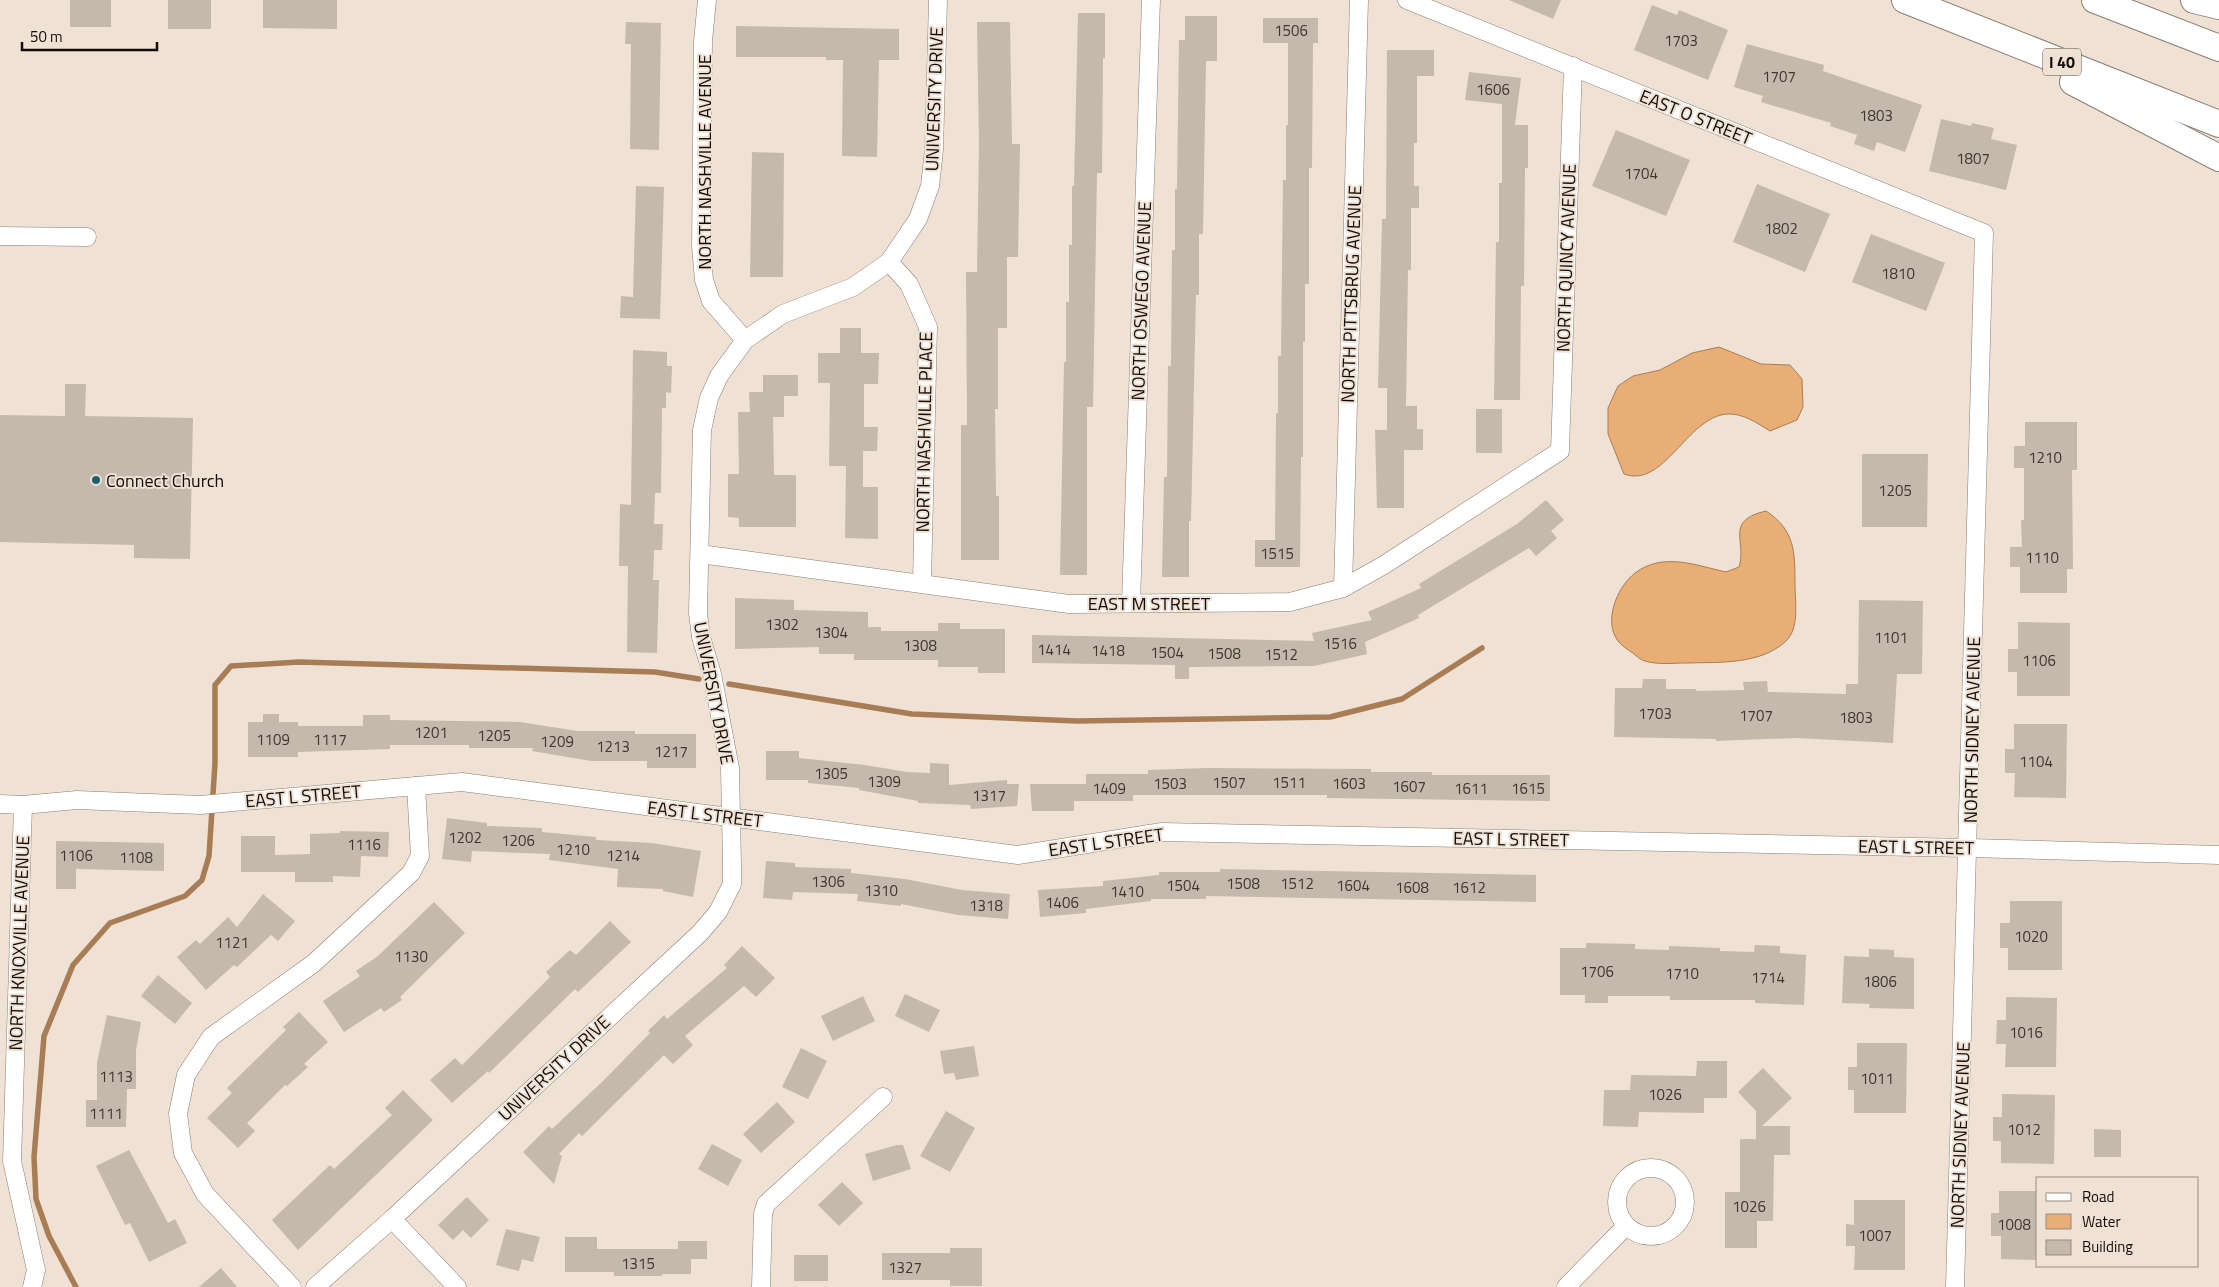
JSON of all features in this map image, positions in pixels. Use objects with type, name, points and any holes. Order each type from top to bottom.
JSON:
[{"type":"highway","name":"I 40","points":[[1905,0],[2219,124]]},
{"type":"highway","points":[[2095,0],[2219,48]]},
{"type":"highway","points":[[2194,0],[2219,6]]},
{"type":"highway","points":[[1948,17],[2219,158]]},
{"type":"street","name":"NORTH NASHVILLE AVENUE","points":[[707,0],[703,40],[701,246],[704,280],[711,301],[745,340]]},
{"type":"street","name":"UNIVERSITY DRIVE","points":[[315,1287],[392,1219],[700,933],[718,912],[732,884],[730,768],[712,674],[701,638],[698,612],[702,430],[709,398],[719,376],[745,340],[784,314],[853,287],[889,262],[918,219],[930,186],[934,150],[938,0]]},
{"type":"street","name":"NORTH OSWEGO AVENUE","points":[[1131,603],[1151,0]]},
{"type":"street","name":"NORTH PITTSBRUG AVENUE","points":[[1343,588],[1359,0]]},
{"type":"street","name":"EAST O STREET","points":[[1407,0],[1984,233]]},
{"type":"street","name":"NORTH QUINCY AVENUE","points":[[1560,451],[1573,66]]},
{"type":"street","name":"NORTH SIDNEY AVENUE","points":[[1955,1287],[1969,848],[1984,233]]},
{"type":"street","points":[[0,236],[87,237]]},
{"type":"street","name":"NORTH NASHVILLE PLACE","points":[[889,262],[909,284],[928,327],[922,583]]},
{"type":"street","name":"EAST M STREET","points":[[700,554],[1069,604],[1290,602],[1343,588],[1392,560],[1560,451]]},
{"type":"street","name":"EAST L STREET","points":[[0,804],[23,805],[77,800],[200,805],[462,782],[1018,855],[1162,832],[1969,848],[2219,855]]},
{"type":"street","points":[[292,1287],[205,1194],[183,1153],[178,1114],[186,1075],[211,1037],[314,963],[411,873],[420,856],[416,786]]},
{"type":"street","name":"NORTH KNOXVILLE AVENUE","points":[[23,805],[12,1161],[36,1270],[32,1287]]},
{"type":"street","points":[[761,1287],[766,1204],[883,1097]]},
{"type":"street","points":[[392,1219],[457,1287]]},
{"type":"street","points":[[1566,1287],[1626,1226]]},
{"type":"water","points":[[1719,347],[1761,364],[1790,365],[1802,379],[1803,407],[1797,420],[1770,431],[1739,415],[1727,414],[1713,418],[1687,438],[1664,462],[1651,471],[1638,476],[1624,474],[1608,434],[1608,408],[1618,386],[1633,376],[1660,370],[1692,353]]},
{"type":"water","points":[[1766,511],[1783,526],[1788,534],[1793,552],[1796,615],[1793,630],[1785,642],[1763,655],[1738,661],[1666,664],[1643,660],[1618,641],[1612,624],[1612,614],[1618,595],[1628,579],[1635,573],[1657,563],[1679,562],[1726,572],[1739,567],[1741,557],[1741,526],[1745,520],[1753,515]]},
{"type":"building","points":[[70,0],[111,0],[111,27],[70,27]]},
{"type":"building","points":[[168,0],[211,0],[211,29],[168,29]]},
{"type":"building","points":[[263,0],[337,0],[337,29],[263,28]]},
{"type":"building","points":[[1509,0],[1561,0],[1553,19]]},
{"type":"building","points":[[1652,5],[1677,15],[1679,10],[1728,30],[1708,80],[1634,50]]},
{"type":"building","points":[[1078,13],[1105,13],[1102,173],[1097,173],[1093,407],[1087,407],[1087,575],[1060,575],[1064,362],[1066,362],[1066,302],[1069,302],[1069,245],[1072,245],[1072,186],[1074,186]]},
{"type":"building","points":[[1185,16],[1217,16],[1217,61],[1206,61],[1203,234],[1199,234],[1199,295],[1196,295],[1189,577],[1162,577],[1164,477],[1167,477],[1168,366],[1171,366],[1172,250],[1175,250],[1175,189],[1177,189],[1179,40],[1185,40]]},
{"type":"building","points":[[1263,18],[1318,18],[1318,43],[1313,43],[1312,168],[1309,168],[1309,284],[1305,284],[1305,342],[1303,342],[1303,457],[1301,457],[1300,567],[1255,567],[1255,540],[1275,540],[1276,413],[1278,413],[1278,356],[1281,356],[1283,180],[1286,180],[1286,125],[1288,125],[1288,43],[1263,43]]},
{"type":"building","points":[[626,22],[661,23],[659,150],[630,149],[631,44],[625,44]]},
{"type":"building","points":[[977,22],[1010,22],[1012,144],[1020,144],[1018,257],[1007,257],[1007,328],[998,328],[998,409],[995,409],[996,496],[999,496],[999,560],[961,560],[961,425],[967,425],[966,272],[977,272],[979,144]]},
{"type":"building","points":[[736,26],[899,29],[899,60],[879,60],[877,157],[842,156],[843,60],[826,60],[826,57],[736,57]]},
{"type":"building","points":[[1747,44],[1824,65],[1823,71],[1922,105],[1905,152],[1877,142],[1874,151],[1854,144],[1857,135],[1830,126],[1831,123],[1761,102],[1763,96],[1734,87]]},
{"type":"building","points":[[1387,50],[1434,50],[1434,76],[1417,76],[1417,143],[1414,143],[1414,186],[1419,186],[1419,208],[1411,208],[1411,270],[1408,270],[1406,406],[1417,406],[1417,429],[1423,429],[1423,450],[1404,450],[1404,508],[1377,508],[1375,430],[1387,430],[1387,388],[1378,388],[1382,219],[1386,219]]},
{"type":"building","points":[[1469,72],[1521,78],[1515,125],[1528,125],[1528,168],[1525,168],[1524,286],[1521,286],[1520,400],[1494,400],[1496,242],[1499,242],[1499,183],[1502,183],[1502,104],[1465,100]]},
{"type":"building","points":[[1941,119],[1971,126],[1972,123],[1994,128],[1991,139],[2017,145],[2006,190],[1929,171]]},
{"type":"building","points":[[1616,130],[1690,160],[1666,216],[1592,186]]},
{"type":"building","points":[[752,152],[784,153],[783,277],[750,277]]},
{"type":"building","points":[[1757,184],[1830,214],[1805,272],[1733,242]]},
{"type":"building","points":[[636,186],[664,187],[660,319],[620,318],[621,296],[633,297]]},
{"type":"building","points":[[1871,234],[1945,263],[1926,311],[1852,282]]},
{"type":"building","points":[[840,328],[861,328],[861,353],[879,353],[878,384],[864,384],[864,427],[878,427],[877,451],[863,451],[863,487],[878,487],[878,539],[845,538],[846,466],[829,466],[830,383],[818,383],[818,353],[840,353]]},
{"type":"building","points":[[633,350],[667,352],[667,366],[672,366],[671,393],[666,392],[666,408],[662,408],[661,493],[655,493],[654,524],[663,524],[662,550],[654,550],[653,580],[659,580],[657,653],[627,652],[628,566],[619,566],[620,504],[631,505]]},
{"type":"building","points":[[763,375],[798,375],[798,396],[784,396],[784,417],[773,417],[774,475],[796,475],[796,527],[739,527],[739,518],[728,517],[728,474],[739,474],[738,412],[750,412],[749,392],[763,392]]},
{"type":"building","name":"Connect Church","points":[[65,384],[86,384],[85,416],[193,418],[190,559],[134,558],[134,545],[0,542],[0,415],[65,416]]},
{"type":"building","points":[[1476,409],[1502,409],[1502,453],[1476,453]]},
{"type":"building","points":[[2025,422],[2077,422],[2077,470],[2072,470],[2073,569],[2067,569],[2067,593],[2020,593],[2020,567],[2010,567],[2010,547],[2022,547],[2021,520],[2024,520],[2024,468],[2014,468],[2014,446],[2025,446]]},
{"type":"building","points":[[1862,454],[1928,454],[1927,527],[1862,527]]},
{"type":"building","points":[[1546,500],[1564,520],[1551,531],[1557,538],[1536,556],[1529,548],[1418,615],[1419,618],[1365,642],[1367,654],[1314,666],[1189,667],[1189,679],[1175,679],[1175,665],[1032,663],[1032,635],[1314,641],[1312,633],[1372,620],[1368,612],[1421,588],[1419,584],[1517,524]]},
{"type":"building","points":[[735,598],[794,600],[794,610],[868,612],[868,627],[881,627],[881,631],[938,631],[938,623],[960,623],[960,629],[1005,629],[1005,673],[978,673],[978,667],[938,667],[938,660],[854,660],[854,654],[819,654],[819,647],[735,649]]},
{"type":"building","points":[[1859,600],[1923,601],[1922,674],[1897,674],[1893,743],[1796,738],[1716,741],[1716,739],[1614,737],[1615,688],[1642,688],[1643,679],[1666,679],[1666,689],[1696,689],[1696,691],[1744,690],[1743,682],[1767,681],[1768,692],[1846,694],[1846,684],[1858,684]]},
{"type":"building","points":[[2018,622],[2070,623],[2070,696],[2017,696],[2017,672],[2008,672],[2008,649],[2018,649]]},
{"type":"building","points":[[263,714],[279,714],[279,722],[298,722],[298,726],[363,726],[363,715],[390,715],[390,720],[520,722],[577,731],[635,731],[635,734],[696,734],[696,768],[647,768],[647,761],[591,761],[532,751],[533,748],[469,748],[469,745],[390,745],[390,749],[298,752],[298,757],[248,757],[248,722],[263,722]]},
{"type":"building","points":[[2014,724],[2067,724],[2066,798],[2014,797],[2015,773],[2005,773],[2005,749],[2014,749]]},
{"type":"building","points":[[766,751],[799,751],[799,758],[865,765],[907,772],[930,773],[930,763],[949,764],[949,785],[1007,780],[1007,784],[1019,784],[1017,806],[971,809],[970,805],[918,803],[918,801],[859,790],[859,788],[808,783],[808,780],[766,780]]},
{"type":"building","points":[[1207,768],[1371,769],[1371,772],[1432,772],[1432,775],[1550,775],[1550,801],[1327,798],[1327,795],[1133,795],[1133,801],[1074,801],[1074,811],[1032,811],[1030,784],[1086,784],[1086,774],[1148,774],[1148,770]]},
{"type":"building","points":[[447,818],[487,823],[487,826],[542,828],[542,832],[596,837],[596,840],[652,843],[701,851],[693,897],[663,891],[663,889],[617,887],[618,869],[549,860],[550,854],[472,851],[471,862],[442,859]]},
{"type":"building","points":[[340,831],[389,832],[388,857],[361,856],[360,877],[333,876],[333,882],[295,882],[295,872],[241,872],[241,836],[275,836],[275,855],[310,854],[310,834],[340,833]]},
{"type":"building","points":[[56,841],[164,843],[164,871],[76,869],[76,889],[56,889]]},
{"type":"building","points":[[766,861],[795,863],[795,867],[851,869],[851,873],[905,879],[962,890],[1010,894],[1008,919],[958,915],[901,904],[901,906],[857,901],[858,894],[793,892],[792,900],[763,898]]},
{"type":"building","points":[[1220,869],[1536,875],[1536,902],[1206,896],[1206,899],[1151,899],[1151,901],[1086,909],[1086,913],[1040,917],[1038,890],[1103,886],[1103,881],[1159,875],[1159,872],[1220,872]]},
{"type":"building","points":[[263,894],[295,921],[278,941],[271,935],[237,967],[234,965],[206,990],[177,957],[196,940],[200,944],[228,917],[237,927]]},
{"type":"building","points":[[2010,901],[2062,901],[2062,970],[2008,970],[2008,948],[2000,948],[2000,923],[2010,923]]},
{"type":"building","points":[[434,902],[465,933],[400,997],[402,1000],[384,1012],[381,1008],[344,1032],[323,1001],[360,976],[356,971],[378,956]]},
{"type":"building","points":[[610,921],[631,942],[578,992],[575,989],[489,1073],[488,1071],[452,1103],[430,1080],[455,1058],[462,1065],[550,977],[546,972],[570,950],[576,955]]},
{"type":"building","points":[[1586,943],[1635,944],[1635,949],[1669,950],[1669,946],[1720,948],[1720,951],[1754,952],[1755,945],[1780,946],[1780,953],[1806,955],[1804,1005],[1755,1003],[1755,1000],[1670,1000],[1670,996],[1608,996],[1608,1003],[1585,1003],[1585,995],[1560,995],[1560,948],[1586,948]]},
{"type":"building","points":[[742,946],[775,978],[756,997],[744,986],[685,1036],[693,1045],[673,1064],[664,1055],[582,1136],[579,1133],[559,1154],[562,1156],[554,1184],[523,1152],[549,1126],[552,1129],[604,1080],[650,1033],[648,1031],[664,1015],[667,1019],[727,968],[724,965]]},
{"type":"building","points":[[1869,949],[1894,950],[1894,957],[1914,958],[1914,1009],[1869,1008],[1870,1004],[1842,1003],[1844,956],[1869,957]]},
{"type":"building","points":[[158,975],[192,1003],[175,1024],[141,996]]},
{"type":"building","points":[[905,994],[940,1010],[929,1032],[895,1016]]},
{"type":"building","points":[[863,996],[875,1021],[833,1041],[821,1016]]},
{"type":"building","points":[[2006,997],[2057,998],[2056,1067],[2005,1067],[2006,1044],[1996,1044],[1997,1020],[2006,1020]]},
{"type":"building","points":[[299,1012],[328,1042],[304,1064],[308,1067],[287,1086],[285,1085],[247,1123],[255,1131],[238,1148],[207,1118],[232,1093],[227,1088],[286,1030],[283,1027]]},
{"type":"building","points":[[107,1015],[141,1022],[136,1050],[136,1089],[127,1089],[126,1127],[86,1127],[86,1100],[97,1100],[97,1063]]},
{"type":"building","points":[[1857,1043],[1907,1043],[1906,1113],[1854,1113],[1854,1090],[1848,1090],[1848,1067],[1857,1067]]},
{"type":"building","points":[[974,1046],[979,1076],[956,1080],[954,1073],[944,1074],[940,1051]]},
{"type":"building","points":[[801,1048],[827,1061],[808,1099],[782,1087]]},
{"type":"building","points":[[1697,1061],[1727,1061],[1727,1098],[1704,1098],[1704,1113],[1639,1112],[1638,1127],[1603,1126],[1604,1090],[1630,1090],[1631,1075],[1696,1076]]},
{"type":"building","points":[[1763,1068],[1792,1098],[1762,1126],[1790,1126],[1790,1155],[1774,1155],[1773,1221],[1757,1221],[1757,1248],[1725,1248],[1725,1192],[1740,1192],[1740,1139],[1756,1139],[1756,1111],[1738,1092]]},
{"type":"building","points":[[403,1090],[433,1120],[298,1250],[272,1220],[330,1165],[334,1169],[392,1115],[385,1108]]},
{"type":"building","points":[[2002,1094],[2055,1095],[2054,1164],[2001,1163],[2001,1141],[1993,1141],[1993,1117],[2002,1117]]},
{"type":"building","points":[[777,1102],[795,1122],[761,1153],[743,1134]]},
{"type":"building","points":[[946,1111],[975,1128],[950,1172],[920,1156]]},
{"type":"building","points":[[2094,1129],[2121,1130],[2121,1157],[2094,1157]]},
{"type":"building","points":[[712,1144],[742,1160],[728,1186],[698,1169]]},
{"type":"building","points":[[903,1145],[911,1169],[873,1181],[865,1154]]},
{"type":"building","points":[[129,1150],[168,1223],[175,1219],[187,1243],[149,1262],[130,1223],[125,1225],[96,1166]]},
{"type":"building","points":[[842,1182],[863,1203],[839,1226],[818,1205]]},
{"type":"building","points":[[1999,1191],[2036,1191],[2036,1260],[2001,1259],[2001,1236],[1991,1236],[1991,1213],[1999,1213]]},
{"type":"building","points":[[467,1197],[489,1220],[471,1238],[463,1230],[453,1240],[438,1225]]},
{"type":"building","points":[[1854,1200],[1905,1200],[1905,1270],[1854,1270],[1855,1246],[1846,1246],[1846,1224],[1854,1225]]},
{"type":"building","points":[[506,1229],[540,1237],[533,1262],[522,1259],[519,1271],[496,1265]]},
{"type":"building","points":[[565,1237],[597,1237],[597,1249],[678,1249],[678,1241],[707,1241],[707,1259],[691,1259],[691,1274],[614,1276],[614,1272],[565,1272]]},
{"type":"building","points":[[950,1248],[982,1248],[982,1286],[950,1286],[950,1280],[882,1280],[882,1253],[950,1253]]},
{"type":"building","points":[[794,1255],[828,1255],[828,1281],[794,1281]]},
{"type":"building","points":[[221,1268],[237,1287],[199,1287]]},
{"type":"waterway","points":[[729,684],[912,714],[1077,721],[1330,717],[1402,699],[1482,648]]},
{"type":"waterway","points":[[76,1287],[49,1236],[36,1199],[34,1157],[44,1036],[73,965],[110,923],[185,896],[202,880],[209,856],[215,763],[215,685],[231,666],[299,662],[655,672],[699,679]]},
{"type":"place","name":"Connect Church","points":[[96,480]]}]
